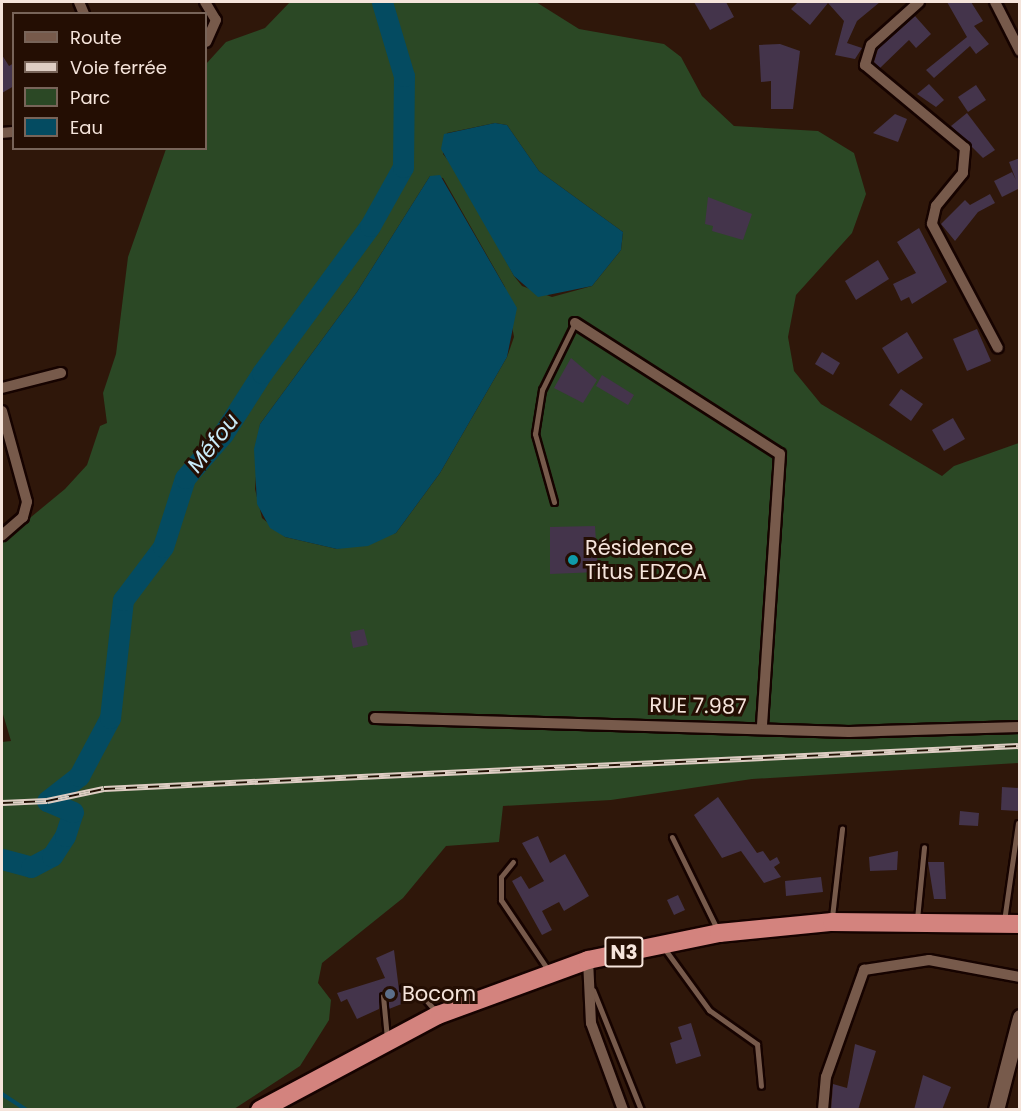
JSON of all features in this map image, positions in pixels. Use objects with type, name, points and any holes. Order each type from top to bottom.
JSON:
[{"type":"highway","name":"N3","points":[[260,1110],[387,1039],[438,1015],[588,960],[719,933],[832,922],[917,920],[1012,923]]},
{"type":"street","points":[[205,2],[216,20],[207,40]]},
{"type":"street","points":[[919,2],[871,45],[865,65],[965,148],[963,174],[936,206],[932,224],[998,348]]},
{"type":"street","points":[[995,2],[1020,51]]},
{"type":"street","points":[[575,323],[780,454],[762,727]]},
{"type":"street","points":[[2,388],[61,373]]},
{"type":"street","points":[[2,411],[27,502],[23,517],[2,535]]},
{"type":"street","name":"RUE 7.987","points":[[375,718],[762,727],[849,732],[1020,727]]},
{"type":"street","points":[[588,960],[593,990],[591,1023],[623,1110]]},
{"type":"street","points":[[823,1110],[826,1077],[864,970],[929,960],[1020,977]]},
{"type":"street","points":[[996,1110],[1020,1017]]},
{"type":"lane","points":[[554,502],[535,434],[542,390],[575,323]]},
{"type":"lane","points":[[1012,923],[1018,823]]},
{"type":"lane","points":[[832,922],[832,883],[842,829]]},
{"type":"lane","points":[[672,837],[719,933]]},
{"type":"lane","points":[[917,920],[924,847]]},
{"type":"lane","points":[[513,862],[501,877],[501,900],[551,973]]},
{"type":"lane","points":[[661,945],[694,994],[757,1044],[761,1086]]},
{"type":"lane","points":[[403,988],[420,992],[438,1015]]},
{"type":"lane","points":[[593,990],[641,1110]]},
{"type":"lane","points":[[383,996],[387,1039]]},
{"type":"green space","points":[[290,2],[536,2],[579,29],[664,44],[681,57],[702,96],[734,126],[818,131],[854,153],[866,194],[852,233],[796,295],[788,337],[794,371],[821,404],[942,476],[954,466],[1019,443],[1019,763],[752,779],[611,800],[503,806],[499,842],[446,846],[403,898],[322,963],[318,983],[331,1000],[329,1020],[300,1066],[234,1109],[2,1110],[2,742],[11,741],[2,711],[2,541],[65,489],[87,465],[100,426],[107,423],[103,393],[116,354],[128,257],[166,150],[207,150],[207,63],[226,42],[265,28]],"holes":[[[495,123],[507,125],[539,171],[623,232],[621,250],[592,286],[552,297],[522,286],[514,276],[459,174],[443,154],[447,133]],[[430,176],[443,178],[505,287],[514,337],[507,357],[440,473],[396,533],[337,549],[285,537],[262,518],[255,489],[260,424],[357,292]]]},
{"type":"water","points":[[495,123],[507,125],[539,171],[623,232],[621,250],[592,286],[538,297],[514,276],[441,149],[444,134]]},
{"type":"water","points":[[440,175],[517,308],[507,357],[440,473],[396,533],[368,546],[337,549],[285,537],[270,528],[257,504],[254,449],[260,424],[357,292],[430,176]]},
{"type":"building","points":[[694,2],[726,2],[734,17],[710,30]]},
{"type":"building","points":[[798,2],[880,2],[857,21],[847,43],[862,48],[855,59],[835,55],[844,21],[828,3],[810,25],[791,9]]},
{"type":"building","points":[[947,2],[971,2],[983,21],[974,26],[989,44],[976,54],[970,46],[934,78],[926,70],[967,37]]},
{"type":"building","points":[[915,16],[931,34],[916,48],[909,40],[880,68],[874,62],[878,49]]},
{"type":"building","points":[[780,44],[800,51],[793,109],[771,109],[771,81],[761,82],[759,45]]},
{"type":"building","points":[[2,55],[9,66],[12,64],[12,87],[2,93]]},
{"type":"building","points":[[929,84],[944,100],[936,107],[917,94]]},
{"type":"building","points":[[976,85],[986,100],[968,112],[958,97]]},
{"type":"building","points":[[967,113],[995,150],[983,158],[951,126]]},
{"type":"building","points":[[895,114],[907,119],[898,142],[873,133]]},
{"type":"building","points":[[1020,158],[1020,188],[1002,197],[994,181],[1012,172],[1016,180],[1009,162]]},
{"type":"building","points":[[990,194],[995,203],[978,212],[955,241],[941,224],[965,200],[970,205]]},
{"type":"building","points":[[708,197],[752,214],[743,240],[712,231],[713,226],[705,224]]},
{"type":"building","points":[[919,228],[947,282],[912,304],[909,297],[901,301],[893,284],[916,273],[897,242]]},
{"type":"building","points":[[878,260],[889,279],[856,300],[845,281]]},
{"type":"building","points":[[977,329],[991,361],[967,371],[953,339]]},
{"type":"building","points":[[907,332],[923,358],[898,374],[882,348]]},
{"type":"building","points":[[822,352],[840,363],[833,375],[815,364]]},
{"type":"building","points":[[571,358],[597,380],[583,403],[554,388]]},
{"type":"building","points":[[602,375],[634,395],[628,405],[596,386]]},
{"type":"building","points":[[901,389],[923,404],[911,421],[889,405]]},
{"type":"building","points":[[953,418],[965,439],[944,451],[932,430]]},
{"type":"building","name":"Résidence Titus EDZOA","points":[[595,526],[598,572],[550,574],[550,527]]},
{"type":"building","points":[[364,629],[368,645],[353,648],[350,632]]},
{"type":"building","points":[[1002,787],[1020,788],[1020,811],[1001,810]]},
{"type":"building","points":[[718,797],[757,853],[763,851],[770,861],[777,857],[780,863],[774,867],[781,877],[764,883],[741,851],[722,858],[694,815]]},
{"type":"building","points":[[960,811],[979,813],[978,826],[959,825]]},
{"type":"building","points":[[538,836],[550,863],[565,854],[589,896],[564,911],[559,902],[542,911],[552,930],[542,935],[512,881],[521,876],[529,889],[544,881],[522,843]]},
{"type":"building","points":[[898,851],[897,870],[870,871],[869,857]]},
{"type":"building","points":[[928,862],[944,862],[946,899],[934,899]]},
{"type":"building","points":[[821,877],[823,892],[786,896],[785,881]]},
{"type":"building","points":[[678,895],[685,910],[674,915],[667,900]]},
{"type":"building","points":[[394,950],[399,990],[409,1001],[389,1009],[382,991],[379,1009],[357,1019],[347,999],[341,1002],[337,993],[385,978],[376,958]]},
{"type":"building","points":[[691,1023],[701,1056],[676,1064],[670,1043],[682,1039],[678,1027]]},
{"type":"building","points":[[855,1044],[876,1051],[858,1110],[831,1110],[833,1084],[847,1088]]},
{"type":"building","points":[[923,1075],[951,1087],[942,1110],[914,1110]]},
{"type":"waterway","name":"Méfou","points":[[2,859],[31,867],[52,856],[65,836],[73,812],[47,801],[79,776],[110,718],[123,600],[163,547],[185,478],[223,434],[262,373],[370,226],[403,167],[404,76],[382,2]]},
{"type":"waterway","points":[[2,1094],[27,1110]]},
{"type":"railway","points":[[2,803],[47,801],[104,789],[1020,746]]},
{"type":"place","name":"Résidence Titus EDZOA","points":[[573,560]]},
{"type":"place","name":"Bocom","points":[[390,994]]}]
